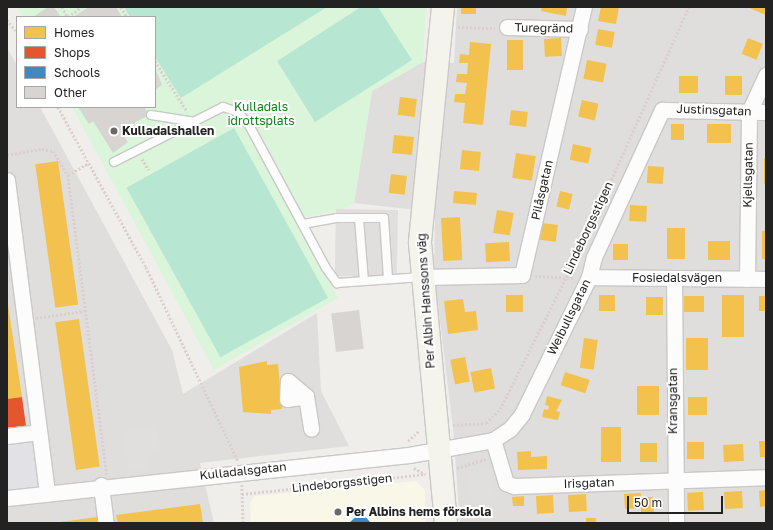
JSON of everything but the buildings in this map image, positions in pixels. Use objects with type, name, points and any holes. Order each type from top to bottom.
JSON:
[{"type":"street","name":"Pilåsgatan","points":[[522,275],[584,7]]},
{"type":"street","name":"Per Albin Hanssons väg","points":[[446,523],[422,278],[421,204],[449,14]]},
{"type":"street","name":"Turegränd","points":[[508,27],[580,29]]},
{"type":"street","name":"Kjellsgatan","points":[[747,279],[749,112],[766,75]]},
{"type":"street","name":"Justinsgatan","points":[[662,110],[766,112]]},
{"type":"street","name":"Weibullsgatan","points":[[438,450],[492,440],[510,429],[522,414],[589,278],[594,256],[662,110]]},
{"type":"street","points":[[7,180],[13,272],[25,320],[47,493]]},
{"type":"street","points":[[422,278],[522,275]]},
{"type":"street","name":"Fosiedalsvägen","points":[[589,278],[766,279]]},
{"type":"street","name":"Kransgatan","points":[[674,278],[673,480],[676,523]]},
{"type":"street","points":[[306,396],[311,429]]},
{"type":"street","points":[[7,436],[39,432]]},
{"type":"street","name":"Irisgatan","points":[[492,440],[499,456],[506,483],[514,486],[766,476]]},
{"type":"street","name":"Kulladalsgatan","points":[[7,498],[105,485],[241,472],[438,450]]},
{"type":"street","points":[[105,485],[106,523]]},
{"type":"lane","points":[[114,162],[223,107],[238,112],[249,125],[337,283],[422,278]]},
{"type":"lane","points":[[151,115],[195,122]]},
{"type":"lane","points":[[303,224],[359,218],[384,218],[388,279]]},
{"type":"lane","points":[[359,218],[364,281]]},
{"type":"path","points":[[62,7],[68,16],[81,7]]},
{"type":"path","points":[[121,7],[126,16]]},
{"type":"path","name":"Lindeborgsstigen","points":[[450,421],[456,426],[486,423],[497,414],[565,278],[689,7]]},
{"type":"path","points":[[449,14],[454,27],[453,34]]},
{"type":"path","points":[[7,20],[16,31]]},
{"type":"path","points":[[454,27],[508,27]]},
{"type":"path","points":[[156,62],[195,122]]},
{"type":"path","points":[[59,108],[156,288],[235,449],[241,472],[243,523]]},
{"type":"path","points":[[7,155],[42,149],[53,151],[68,175],[105,485]]},
{"type":"path","points":[[144,162],[149,170]]},
{"type":"path","points":[[68,175],[89,163]]},
{"type":"path","points":[[522,275],[589,278]]},
{"type":"path","points":[[25,320],[85,311]]},
{"type":"path","points":[[465,466],[499,456]]},
{"type":"path","name":"Lindeborgsstigen","points":[[242,494],[441,472]]},
{"type":"shaded area","points":[[457,7],[766,7],[766,523],[460,523],[453,428],[434,272],[435,212],[354,203],[372,91],[423,62],[454,63]]},
{"type":"shaded area","points":[[7,48],[16,63],[16,108],[41,108],[172,350],[183,394],[317,313],[321,391],[349,446],[200,463],[214,523],[7,523]]},
{"type":"shaded area","points":[[336,209],[398,210],[397,277],[335,276]]},
{"type":"shaded area","points":[[157,426],[160,453],[148,454],[149,469],[129,471],[124,431]]},
{"type":"shaded area","points":[[39,432],[47,493],[7,498],[7,436]]},
{"type":"shaded area","points":[[488,468],[496,498],[473,504],[465,474]]},
{"type":"shaded area","name":"Per Albins hems förskola","points":[[416,481],[425,490],[425,523],[251,523],[250,502],[255,496]]},
{"type":"green space","points":[[124,7],[327,7],[181,98],[156,59],[156,16],[129,16]]},
{"type":"green space","points":[[361,7],[378,7],[412,60],[315,122],[277,61]]},
{"type":"green space","name":"Kulladals idrottsplats","points":[[426,7],[423,62],[372,91],[354,203],[340,210],[293,219],[338,298],[214,370],[73,108],[156,108],[156,16],[22,16],[18,8]]},
{"type":"green space","points":[[234,128],[328,298],[220,357],[126,188]]},
{"type":"place","name":"Kulladalshallen","points":[[114,131]]},
{"type":"place","name":"Per Albins hems förskola","points":[[338,512]]}]
